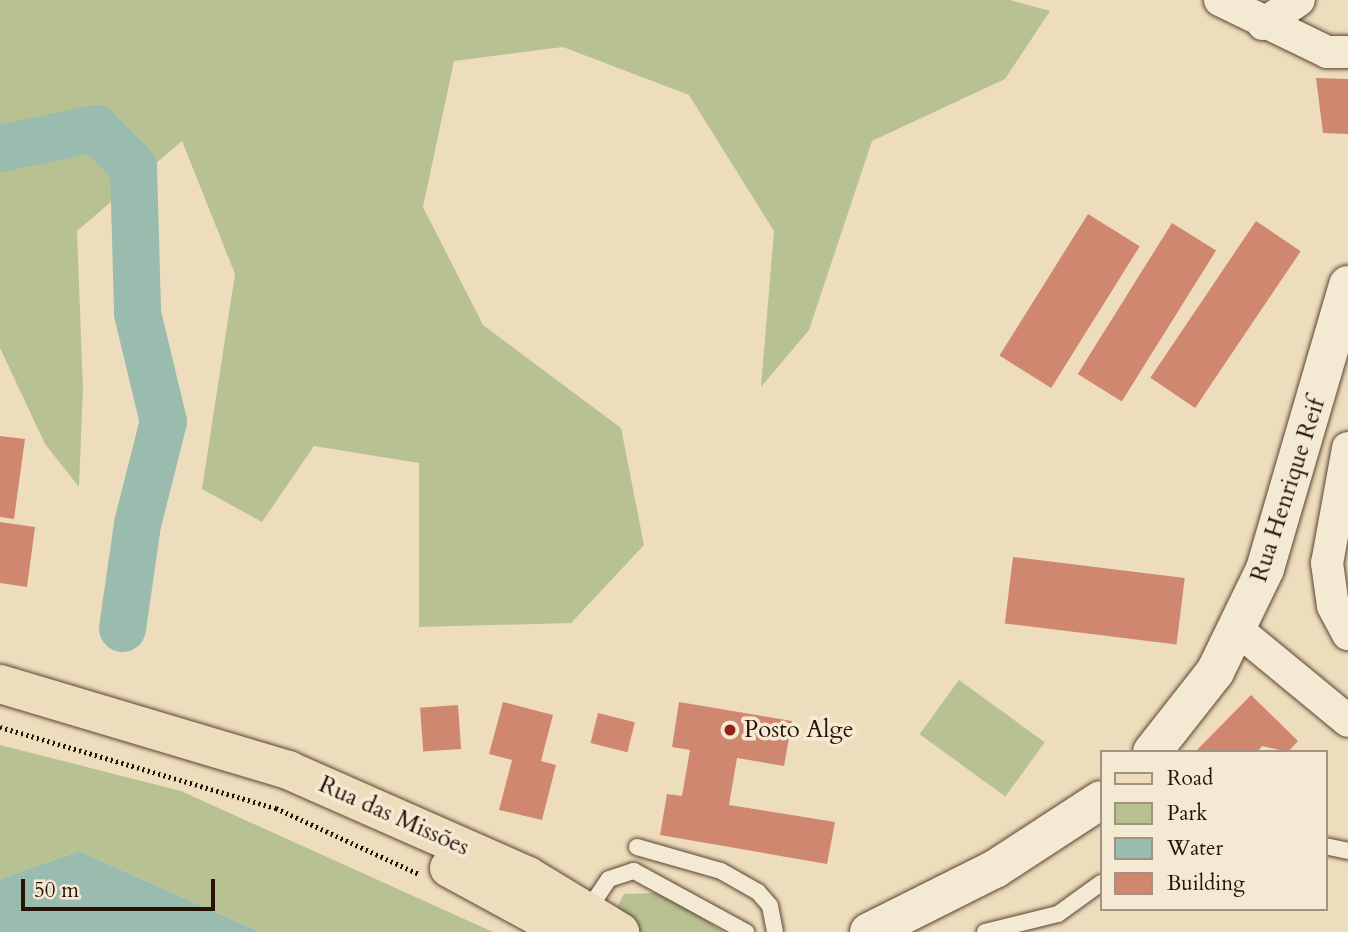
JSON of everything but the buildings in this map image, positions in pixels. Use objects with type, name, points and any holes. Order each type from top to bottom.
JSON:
[{"type":"main road","points":[[0,684],[152,738]]},
{"type":"main road","points":[[0,709],[152,738]]},
{"type":"main road","name":"Rua das Missões","points":[[152,738],[365,802],[576,925],[620,932]]},
{"type":"street","points":[[1220,0],[1263,24],[1327,52],[1348,52]]},
{"type":"street","points":[[1263,24],[1299,0]]},
{"type":"street","name":"Rua Henrique Reif","points":[[1153,750],[1239,631],[1285,517],[1347,296]]},
{"type":"street","points":[[1348,448],[1327,563],[1333,606],[1348,634]]},
{"type":"street","points":[[1239,631],[1348,721]]},
{"type":"street","points":[[869,932],[995,869],[1100,801]]},
{"type":"lane","points":[[1327,846],[1348,851]]},
{"type":"lane","points":[[637,848],[721,871],[758,892],[770,906],[775,932]]},
{"type":"lane","points":[[576,925],[609,879],[634,871],[746,932]]},
{"type":"lane","points":[[985,932],[1058,914],[1100,884]]},
{"type":"path","points":[[0,727],[276,808],[423,876]]},
{"type":"green space","points":[[0,0],[1010,0],[1050,11],[1005,79],[872,141],[809,330],[761,387],[774,231],[689,95],[563,47],[454,61],[423,207],[483,325],[621,428],[644,545],[571,623],[419,627],[419,463],[314,446],[262,522],[202,489],[235,274],[182,141],[77,231],[83,389],[79,487],[45,444],[0,348]]},
{"type":"green space","points":[[959,680],[1045,742],[1005,797],[920,734]]},
{"type":"green space","points":[[0,745],[181,791],[493,932],[260,932],[79,851],[0,879]]},
{"type":"green space","points":[[654,893],[677,901],[723,932],[637,932],[614,913],[624,894]]},
{"type":"water","points":[[79,851],[260,932],[0,932],[0,879]]},
{"type":"waterway","points":[[0,148],[95,128],[133,166],[137,313],[163,421],[137,524],[122,628]]},
{"type":"place","name":"Posto Alge","points":[[730,730]]}]
